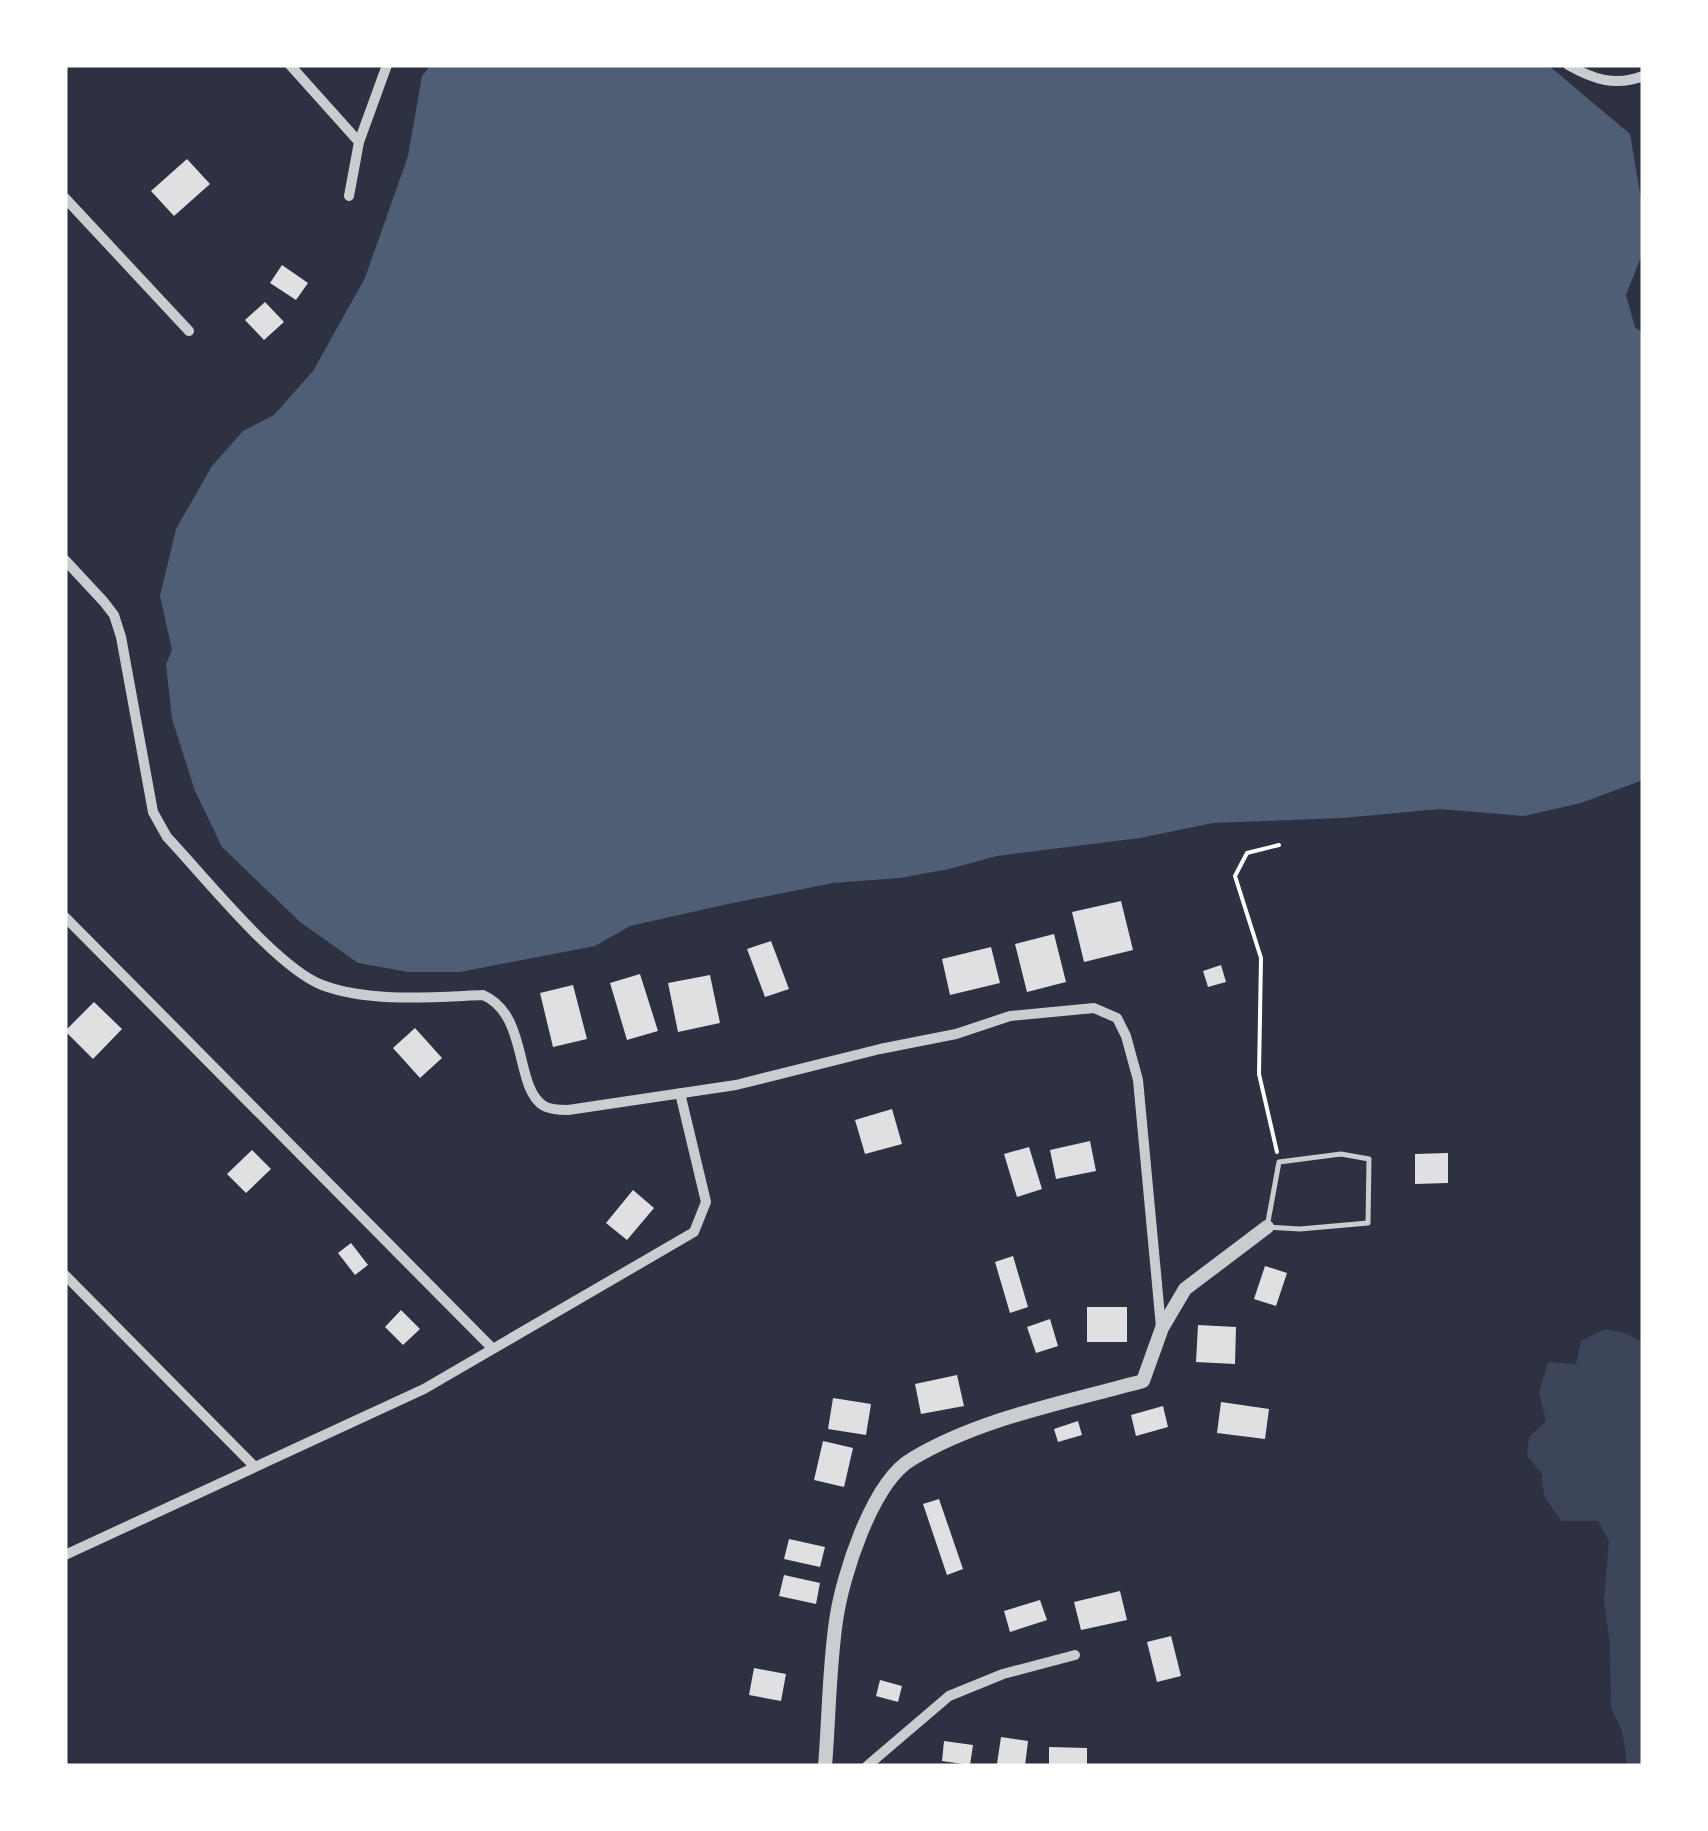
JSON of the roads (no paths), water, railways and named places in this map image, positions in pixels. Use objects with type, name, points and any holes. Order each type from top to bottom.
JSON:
[{"type":"street","points":[[290,65],[359,142]]},
{"type":"street","points":[[348,196],[359,142],[387,65]]},
{"type":"street","points":[[1568,65],[1600,80],[1617,82],[1643,76]]},
{"type":"street","points":[[65,198],[189,331]]},
{"type":"street","points":[[65,560],[114,615],[153,812],[166,837],[291,968],[323,985],[362,994],[484,995],[497,1001],[507,1014],[534,1097],[545,1108],[568,1110],[736,1085],[880,1048],[956,1034],[1010,1016],[1094,1008],[1117,1018],[1138,1080],[1162,1328]]},
{"type":"street","points":[[65,918],[493,1350]]},
{"type":"street","points":[[65,1555],[424,1390],[694,1232],[706,1202],[680,1092]]},
{"type":"street","points":[[825,1766],[836,1618],[859,1538],[879,1493],[909,1460],[1000,1420],[1143,1381],[1162,1328],[1185,1290],[1268,1227]]},
{"type":"street","points":[[65,1275],[255,1467]]},
{"type":"street","points":[[866,1766],[949,1696],[1003,1674],[1075,1656]]},
{"type":"lane","points":[[1340,1154],[1369,1159],[1368,1222],[1300,1229],[1268,1227],[1279,1162],[1340,1154]]}]
